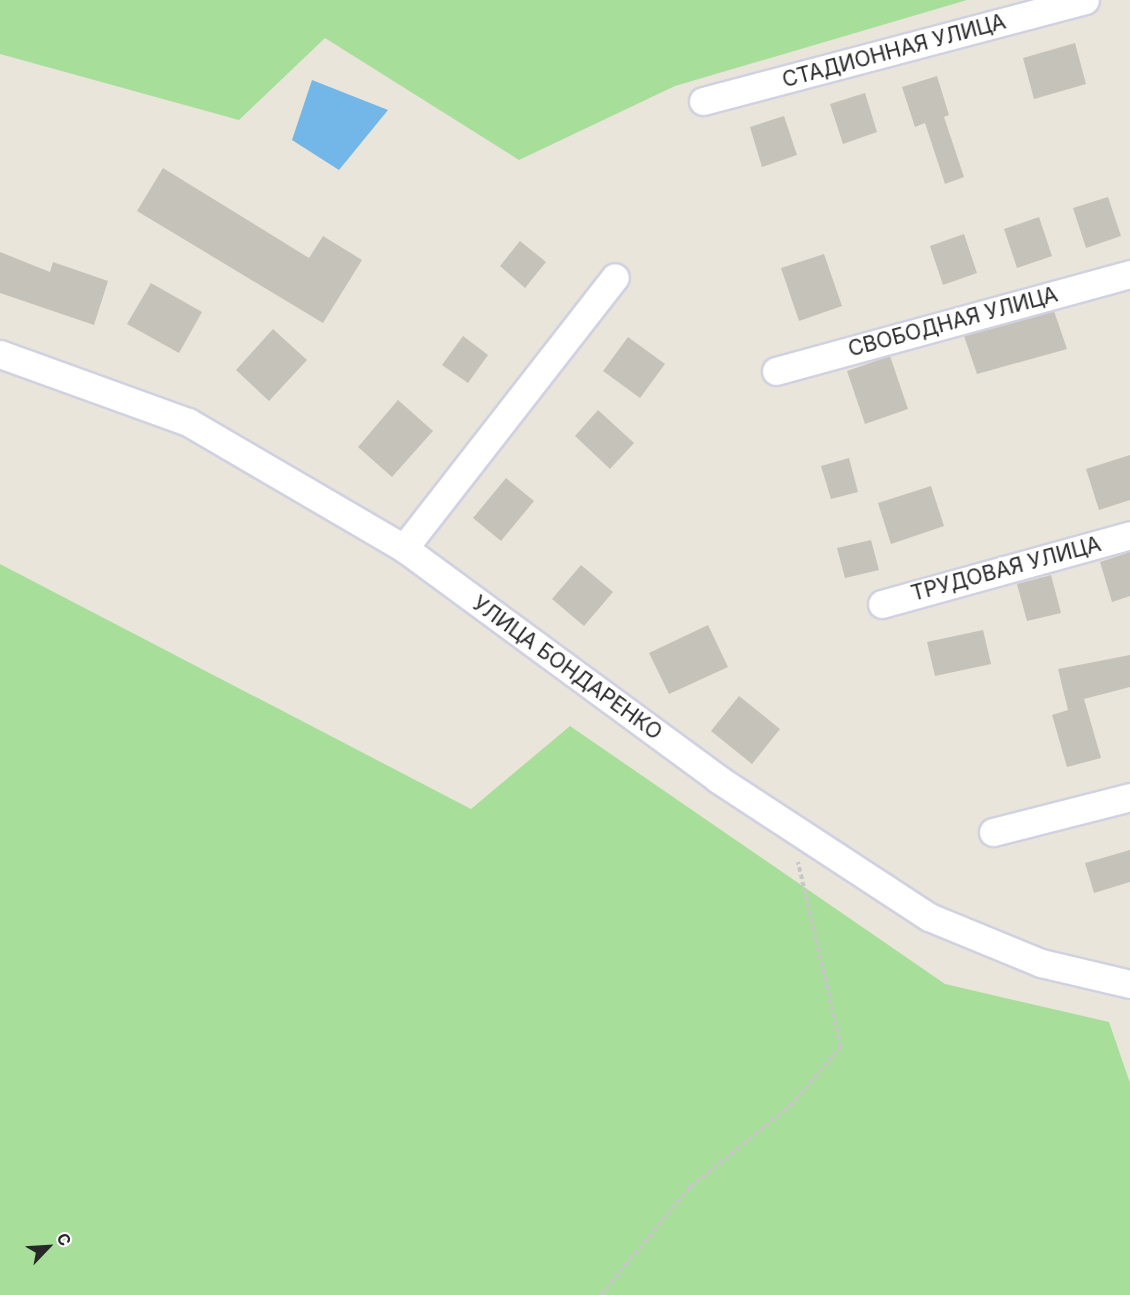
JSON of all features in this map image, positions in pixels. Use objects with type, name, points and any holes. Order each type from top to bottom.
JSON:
[{"type":"street","name":"СТАДИОННАЯ УЛИЦА","points":[[703,101],[1084,0]]},
{"type":"street","name":"СВОБОДНАЯ УЛИЦА","points":[[776,371],[1130,274]]},
{"type":"street","points":[[404,548],[615,276]]},
{"type":"street","name":"УЛИЦА БОНДАРЕНКО","points":[[0,354],[188,422],[404,548],[718,779],[929,917],[1041,963],[1130,984]]},
{"type":"street","name":"ТРУДОВАЯ УЛИЦА","points":[[882,604],[1130,535]]},
{"type":"street","points":[[993,832],[1130,797]]},
{"type":"path","points":[[601,1295],[690,1187],[790,1106],[841,1047],[789,826]]},
{"type":"green space","points":[[0,0],[967,0],[675,86],[519,160],[325,38],[239,120],[0,54]]},
{"type":"green space","points":[[0,564],[471,809],[570,726],[945,984],[1109,1022],[1130,1083],[1130,1295],[0,1295]]},
{"type":"water","points":[[312,80],[388,110],[339,170],[292,140]]},
{"type":"building","points":[[1075,43],[1086,84],[1034,99],[1023,58]]},
{"type":"building","points":[[937,76],[949,115],[944,117],[964,177],[945,184],[925,123],[915,127],[902,87]]},
{"type":"building","points":[[865,93],[877,132],[843,144],[830,104]]},
{"type":"building","points":[[784,116],[797,155],[762,167],[750,127]]},
{"type":"building","points":[[163,168],[309,258],[323,236],[362,260],[323,323],[137,211]]},
{"type":"building","points":[[1108,197],[1121,236],[1086,248],[1073,208]]},
{"type":"building","points":[[1039,217],[1052,256],[1017,268],[1004,229]]},
{"type":"building","points":[[964,234],[977,273],[943,285],[930,246]]},
{"type":"building","points":[[520,241],[546,262],[525,288],[500,266]]},
{"type":"building","points":[[0,252],[50,272],[53,262],[108,281],[94,325],[0,293]]},
{"type":"building","points":[[824,254],[842,306],[799,321],[781,268]]},
{"type":"building","points":[[151,283],[202,312],[179,353],[127,324]]},
{"type":"building","points":[[1054,311],[1067,349],[977,374],[964,336]]},
{"type":"building","points":[[273,329],[307,360],[269,401],[236,370]]},
{"type":"building","points":[[463,336],[488,355],[468,383],[442,365]]},
{"type":"building","points":[[628,337],[665,364],[640,398],[603,371]]},
{"type":"building","points":[[890,356],[908,409],[865,424],[847,371]]},
{"type":"building","points":[[398,400],[433,431],[392,477],[358,447]]},
{"type":"building","points":[[598,410],[634,443],[610,469],[575,436]]},
{"type":"building","points":[[1130,455],[1130,500],[1099,510],[1086,469]]},
{"type":"building","points":[[849,458],[858,492],[831,499],[821,466]]},
{"type":"building","points":[[506,478],[534,501],[501,541],[473,518]]},
{"type":"building","points":[[931,486],[944,526],[891,544],[878,503]]},
{"type":"building","points":[[871,540],[879,570],[845,578],[837,548]]},
{"type":"building","points":[[1130,552],[1130,596],[1112,602],[1100,562]]},
{"type":"building","points":[[581,565],[613,592],[584,626],[552,599]]},
{"type":"building","points":[[1051,575],[1061,613],[1027,621],[1017,584]]},
{"type":"building","points":[[708,625],[728,667],[669,694],[649,653]]},
{"type":"building","points":[[983,630],[991,664],[935,676],[927,642]]},
{"type":"building","points":[[1130,655],[1130,687],[1084,699],[1101,758],[1067,767],[1052,715],[1068,710],[1058,669]]},
{"type":"building","points":[[739,696],[780,729],[752,764],[711,731]]},
{"type":"building","points":[[1130,850],[1130,882],[1094,893],[1085,863]]}]
